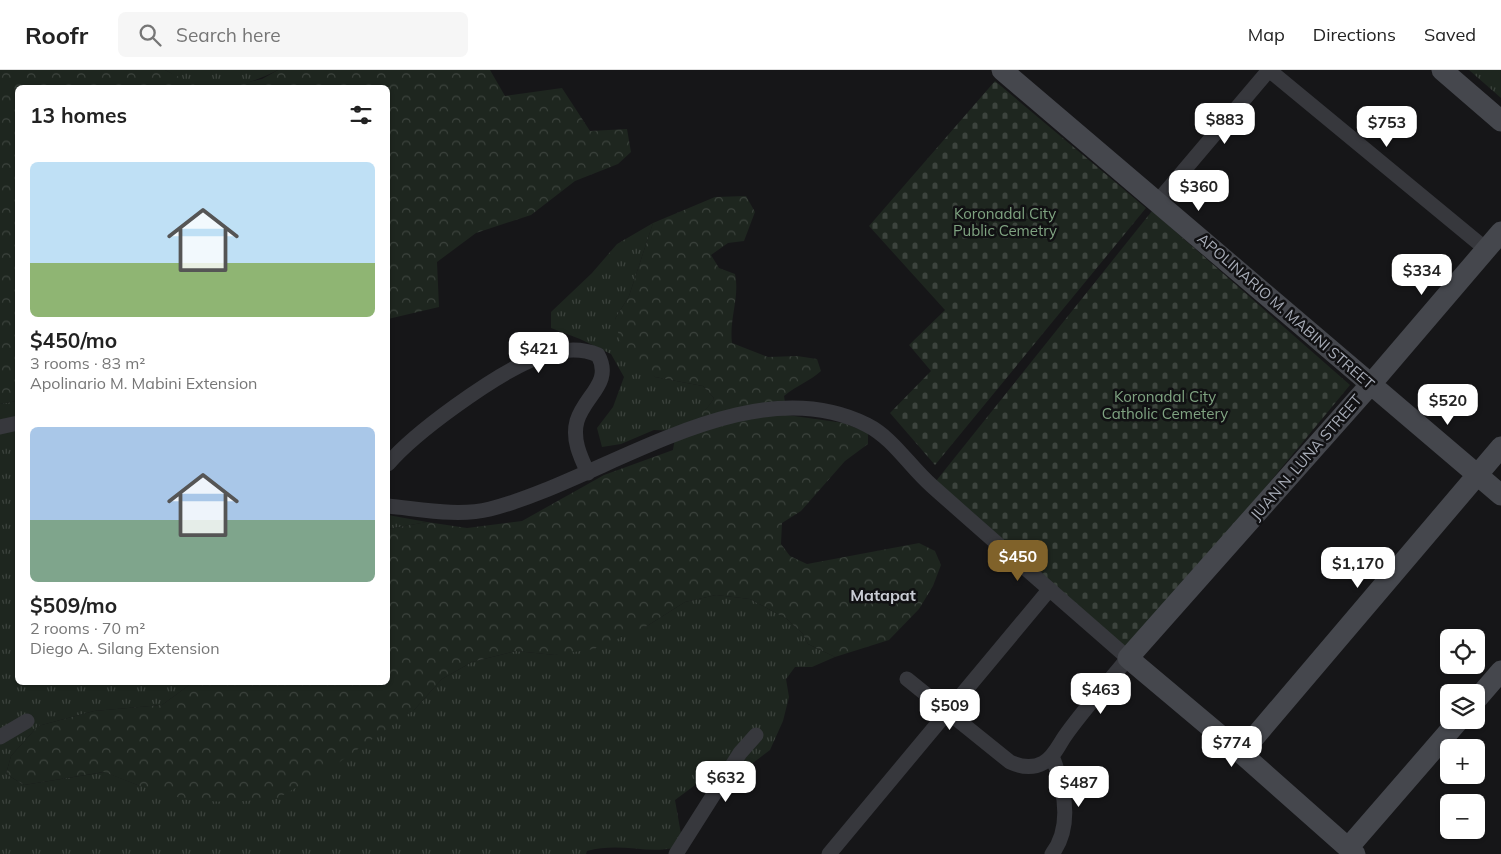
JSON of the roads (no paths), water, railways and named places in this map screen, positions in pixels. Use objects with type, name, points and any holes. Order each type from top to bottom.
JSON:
[{"type":"street","name":"APOLINARIO M. MABINI STREET","points":[[1002,70],[1501,495]]},
{"type":"street","points":[[1158,201],[1269,70],[1487,250]]},
{"type":"street","points":[[1442,70],[1501,121]]},
{"type":"street","name":"JUAN N. LUNA STREET","points":[[1128,658],[1371,384],[1501,232]]},
{"type":"street","points":[[390,462],[396,454],[434,423],[490,384],[523,365],[559,351],[586,350],[598,355],[604,365],[602,379],[577,421],[578,453],[588,473]]},
{"type":"street","points":[[390,506],[455,512],[487,509],[527,498],[649,445],[720,419],[765,408],[803,407],[841,415],[868,426],[892,445],[928,483],[1049,590],[1242,752],[1352,851],[1452,729]]},
{"type":"street","points":[[0,427],[15,424]]},
{"type":"street","points":[[1242,752],[1501,447]]},
{"type":"street","points":[[829,854],[1049,590]]},
{"type":"street","points":[[907,679],[1016,764],[1032,767],[1043,764],[1052,756],[1064,737],[1128,658]]},
{"type":"street","points":[[1485,690],[1501,671]]},
{"type":"street","points":[[0,736],[28,721]]},
{"type":"street","points":[[676,854],[701,817],[730,767],[756,735]]},
{"type":"street","points":[[1052,756],[1061,782],[1064,830],[1062,839],[1052,854]]},
{"type":"district","name":"Matapat","points":[[883,595]]},
{"type":"park label","name":"Koronadal City Public Cemetry","points":[[1005,222]]},
{"type":"park label","name":"Koronadal City Catholic Cemetery","points":[[1165,404]]}]
